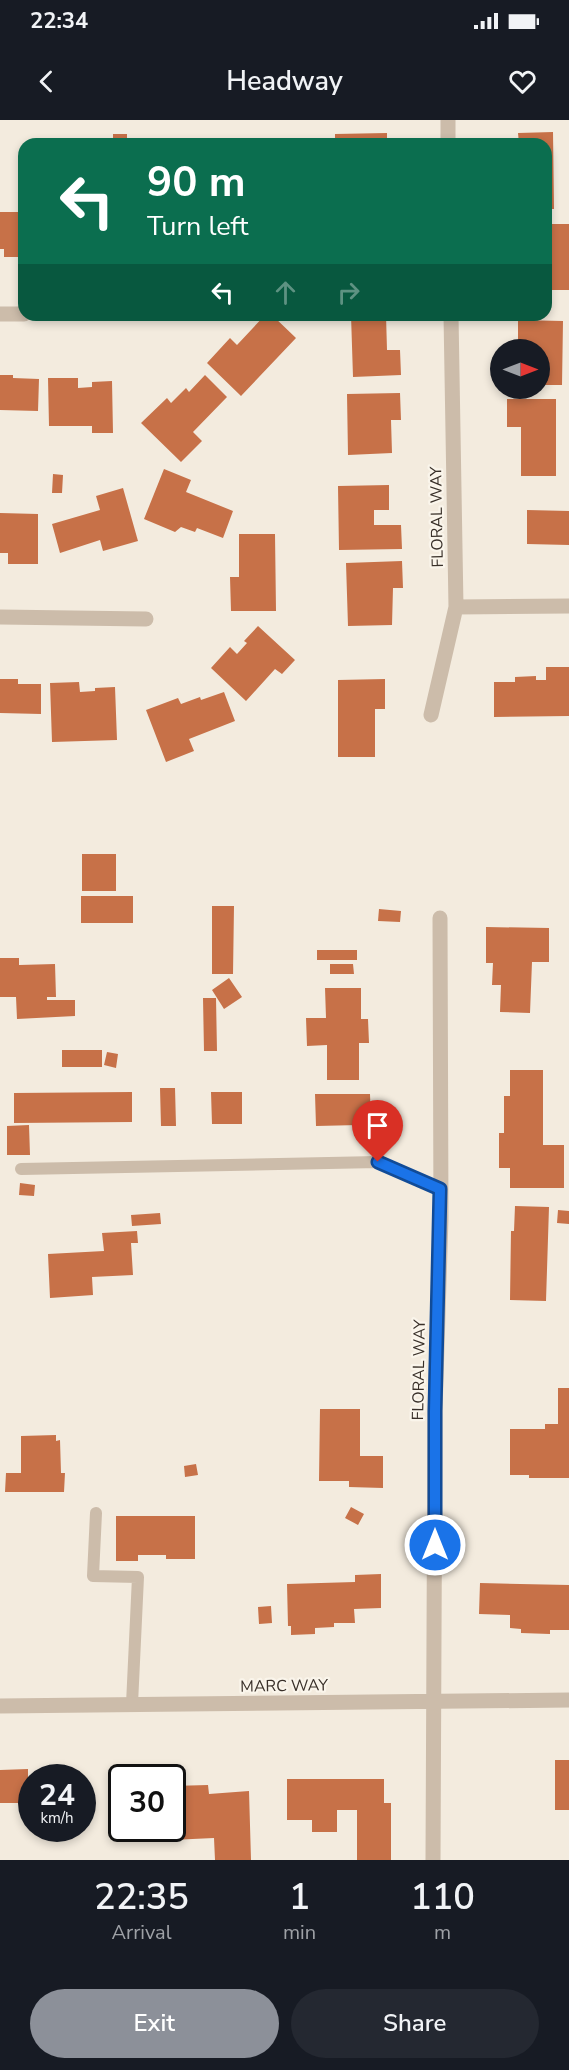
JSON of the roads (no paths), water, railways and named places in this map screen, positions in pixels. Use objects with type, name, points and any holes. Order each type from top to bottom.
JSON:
[{"type":"street","points":[[448,120],[448,138]]},
{"type":"street","points":[[0,314],[18,314]]},
{"type":"street","name":"FLORAL WAY","points":[[431,715],[456,607],[451,321]]},
{"type":"street","points":[[456,607],[569,606]]},
{"type":"street","points":[[0,617],[146,619]]},
{"type":"street","name":"FLORAL WAY","points":[[433,1860],[435,1411],[440,1189],[440,918]]},
{"type":"street","name":"MARC WAY","points":[[0,1706],[569,1700]]},
{"type":"lane","points":[[21,1169],[378,1162],[440,1189]]},
{"type":"lane","points":[[96,1513],[93,1576],[138,1577],[132,1704]]}]
